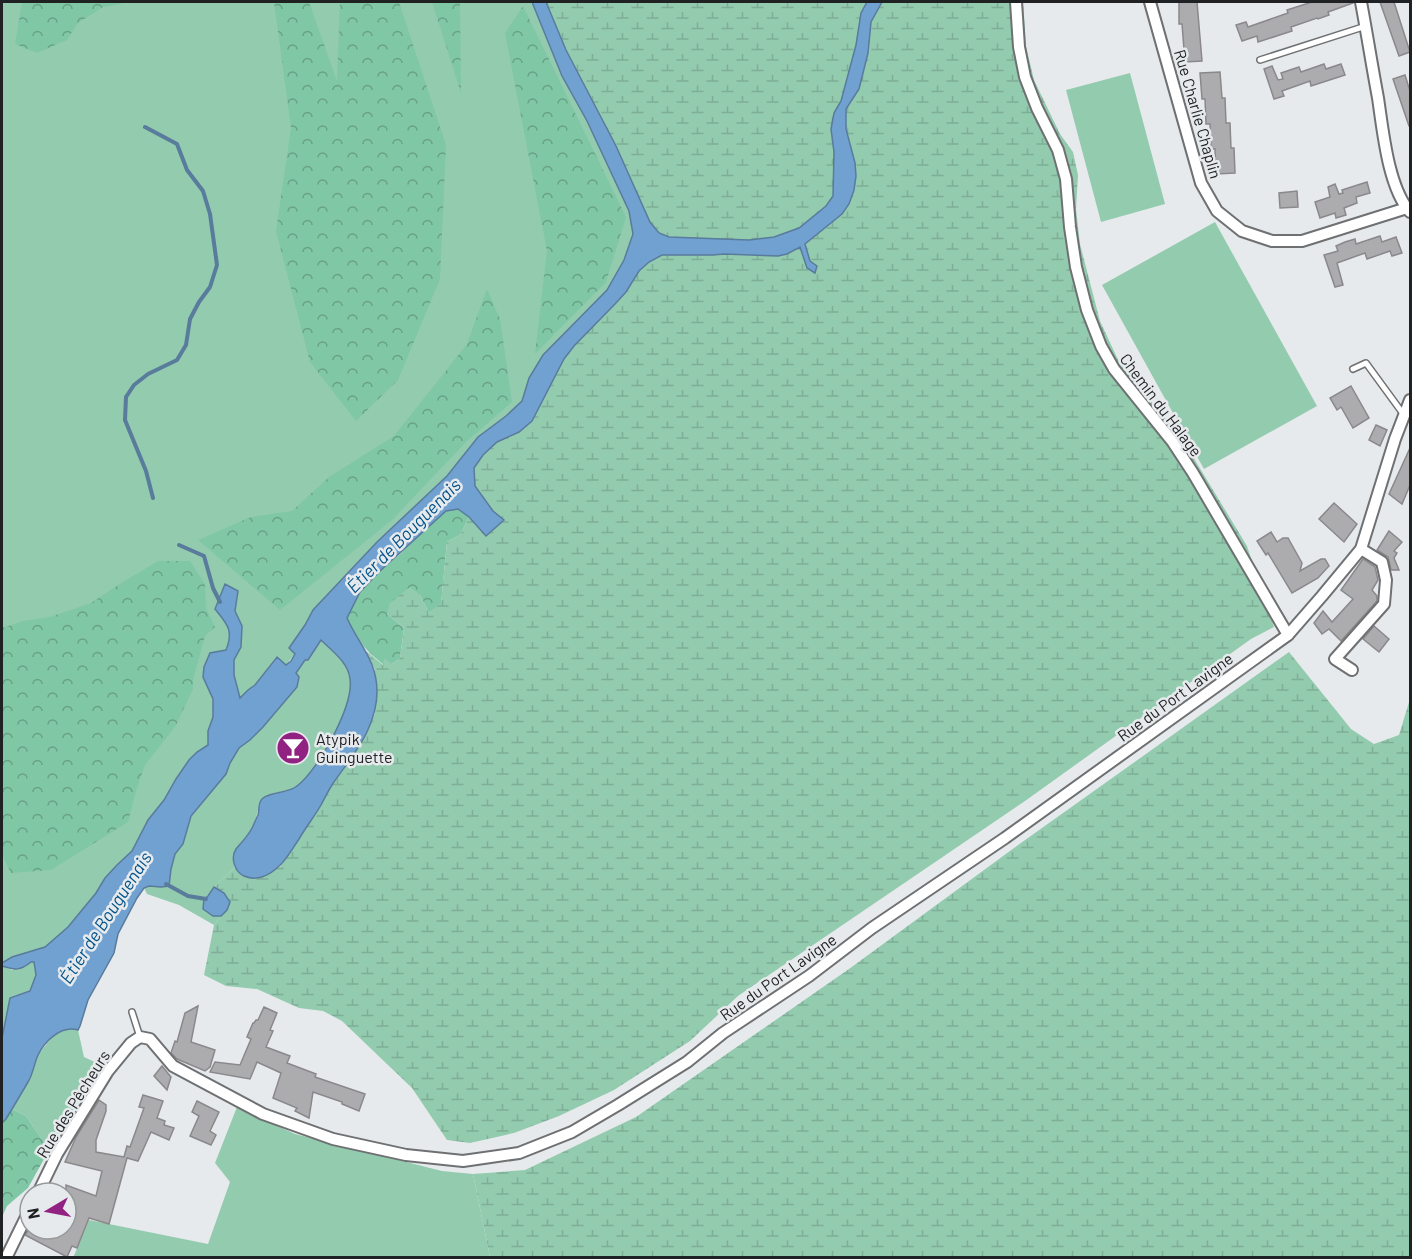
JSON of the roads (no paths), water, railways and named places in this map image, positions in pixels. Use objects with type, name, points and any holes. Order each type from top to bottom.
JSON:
[{"type":"street","name":"Chemin du Halage","points":[[1016,2],[1019,46],[1025,77],[1037,108],[1058,150],[1066,179],[1076,267],[1087,310],[1101,346],[1114,369],[1172,441],[1193,473],[1288,635]]},
{"type":"street","name":"Rue Charlie Chaplin","points":[[1150,2],[1200,183],[1217,211],[1242,231],[1272,241],[1302,241],[1409,210]]},
{"type":"street","points":[[1361,2],[1394,184],[1409,210]]},
{"type":"street","name":"Rue du Port Lavigne","points":[[140,1037],[150,1039],[173,1066],[263,1114],[333,1139],[406,1155],[463,1161],[519,1153],[572,1132],[687,1062],[723,1033],[809,976],[872,928],[1005,838],[1288,635],[1361,549],[1395,439],[1407,418],[1410,400]]},
{"type":"street","points":[[1352,670],[1335,659],[1384,604],[1386,580],[1382,562],[1361,549]]},
{"type":"street","name":"Rue des Pêcheurs","points":[[44,1181],[57,1154],[108,1071],[131,1043],[140,1037]]},
{"type":"street","points":[[6,1257],[18,1233]]},
{"type":"lane","points":[[1260,60],[1366,26]]},
{"type":"lane","points":[[1353,369],[1366,363],[1407,418]]},
{"type":"lane","points":[[132,1012],[140,1037]]},
{"type":"water","name":"Étier de Bouguenais","points":[[532,2],[546,2],[566,50],[616,146],[650,222],[659,233],[669,237],[749,240],[774,237],[799,228],[826,206],[833,196],[834,152],[831,129],[834,113],[841,101],[856,45],[861,13],[867,2],[882,2],[871,22],[868,53],[859,89],[846,109],[846,129],[856,176],[849,204],[842,214],[805,244],[810,261],[817,266],[815,273],[807,268],[800,247],[778,256],[662,255],[639,271],[626,292],[564,359],[532,421],[519,432],[497,442],[483,455],[474,468],[475,486],[493,511],[504,520],[486,536],[469,517],[458,509],[446,511],[360,592],[347,618],[374,671],[377,692],[374,712],[359,746],[286,858],[270,873],[253,878],[244,876],[238,871],[233,856],[252,828],[261,800],[271,794],[297,786],[315,766],[341,721],[350,691],[349,673],[339,657],[321,640],[296,673],[299,677],[297,687],[263,727],[239,748],[226,774],[191,816],[183,844],[175,854],[169,886],[149,886],[144,888],[137,898],[118,934],[114,953],[88,1000],[78,1030],[60,1032],[45,1044],[38,1055],[30,1079],[2,1123],[2,1038],[10,998],[30,991],[36,975],[34,962],[17,969],[2,966],[2,963],[12,957],[45,947],[68,927],[96,893],[105,878],[132,851],[148,820],[164,800],[189,760],[208,745],[208,731],[213,717],[213,699],[203,677],[204,667],[210,653],[226,650],[228,643],[228,628],[215,609],[225,584],[238,591],[235,611],[242,626],[241,647],[234,660],[234,675],[240,698],[255,685],[277,657],[286,665],[291,661],[295,654],[289,648],[313,610],[377,542],[447,476],[478,437],[522,401],[529,378],[543,355],[607,290],[624,260],[633,234],[629,211],[587,121],[562,76]]},
{"type":"water","points":[[214,887],[224,893],[230,902],[227,910],[221,916],[213,916],[203,909],[204,899]]},
{"type":"waterway","points":[[145,127],[177,144],[187,170],[203,191],[210,214],[217,265],[210,287],[190,319],[186,345],[177,360],[148,374],[134,385],[126,397],[125,420],[146,471],[153,498]]},
{"type":"waterway","points":[[179,545],[204,556],[213,588],[220,602]]},
{"type":"waterway","points":[[166,884],[188,896],[206,899]]},
{"type":"place","name":"Atypik Guinguette","points":[[293,748]]}]
